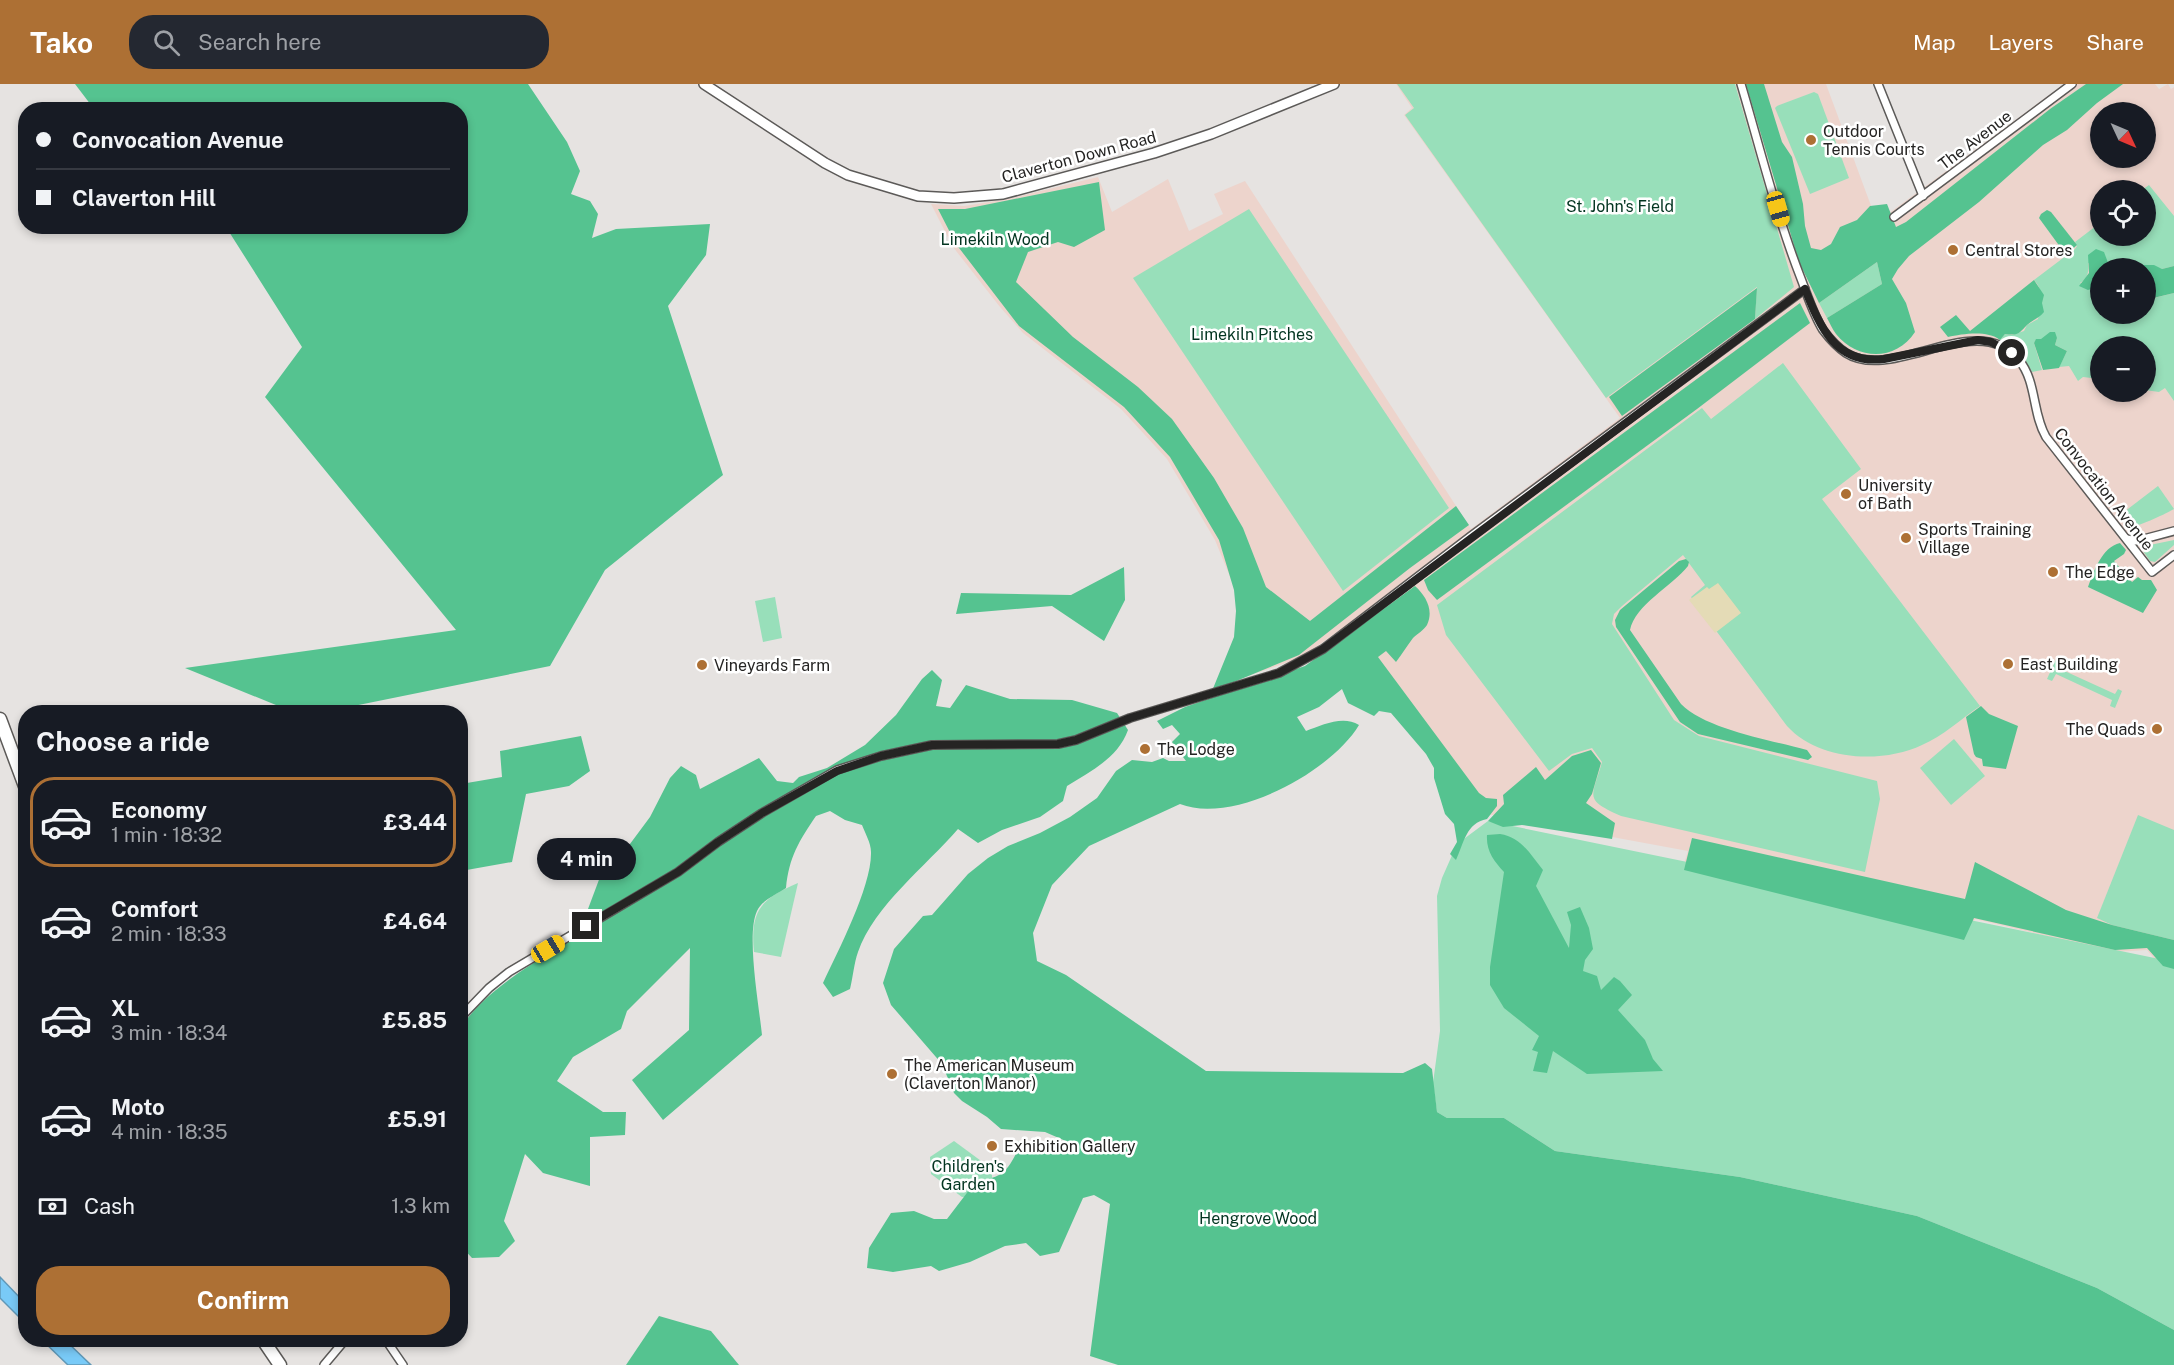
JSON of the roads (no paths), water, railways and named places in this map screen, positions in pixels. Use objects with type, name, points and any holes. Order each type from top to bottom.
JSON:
[{"type":"highway","points":[[0,719],[18,767]]},
{"type":"highway","points":[[268,1347],[280,1365]]},
{"type":"street","name":"Claverton Down Road","points":[[704,84],[825,163],[848,175],[918,196],[954,198],[1003,194],[1154,153],[1211,134],[1334,84]]},
{"type":"street","name":"Convocation Avenue","points":[[1741,84],[1790,251],[1822,328],[1835,344],[1852,356],[1873,361],[1978,340],[1991,342],[2012,353],[2018,359],[2029,380],[2040,427],[2046,437],[2152,572],[2174,555]]},
{"type":"street","points":[[1878,84],[1923,196]]},
{"type":"street","name":"The Avenue","points":[[1894,217],[2072,84]]},
{"type":"street","points":[[468,1010],[509,972],[678,872],[762,813],[837,771],[881,756],[932,745],[1058,744],[1076,740],[1130,718],[1279,673],[1301,662],[1323,649],[1805,289]]},
{"type":"street","points":[[2126,538],[2136,541],[2174,531]]},
{"type":"street","points":[[324,1365],[339,1347]]},
{"type":"street","points":[[391,1347],[403,1365]]},
{"type":"water","points":[[0,1277],[18,1296],[18,1316],[0,1298]]},
{"type":"water","points":[[49,1347],[72,1347],[91,1365],[68,1365]]},
{"type":"place","name":"Outdoor Tennis Courts","points":[[1811,140]]},
{"type":"place","name":"Central Stores","points":[[1953,250]]},
{"type":"place","name":"University of Bath","points":[[1846,494]]},
{"type":"place","name":"Sports Training Village","points":[[1906,538]]},
{"type":"place","name":"The Edge","points":[[2053,572]]},
{"type":"place","name":"East Building","points":[[2008,664]]},
{"type":"place","name":"Vineyards Farm","points":[[702,665]]},
{"type":"place","name":"The Quads","points":[[2157,729]]},
{"type":"place","name":"The Lodge","points":[[1145,749]]},
{"type":"place","name":"The American Museum (Claverton Manor)","points":[[892,1074]]},
{"type":"place","name":"Exhibition Gallery","points":[[992,1146]]},
{"type":"park label","name":"St. John's Field","points":[[1620,206]]},
{"type":"park label","name":"Limekiln Wood","points":[[995,239]]},
{"type":"park label","name":"Limekiln Pitches","points":[[1252,334]]},
{"type":"park label","name":"Children's Garden","points":[[968,1175]]},
{"type":"park label","name":"Hengrove Wood","points":[[1258,1218]]}]
